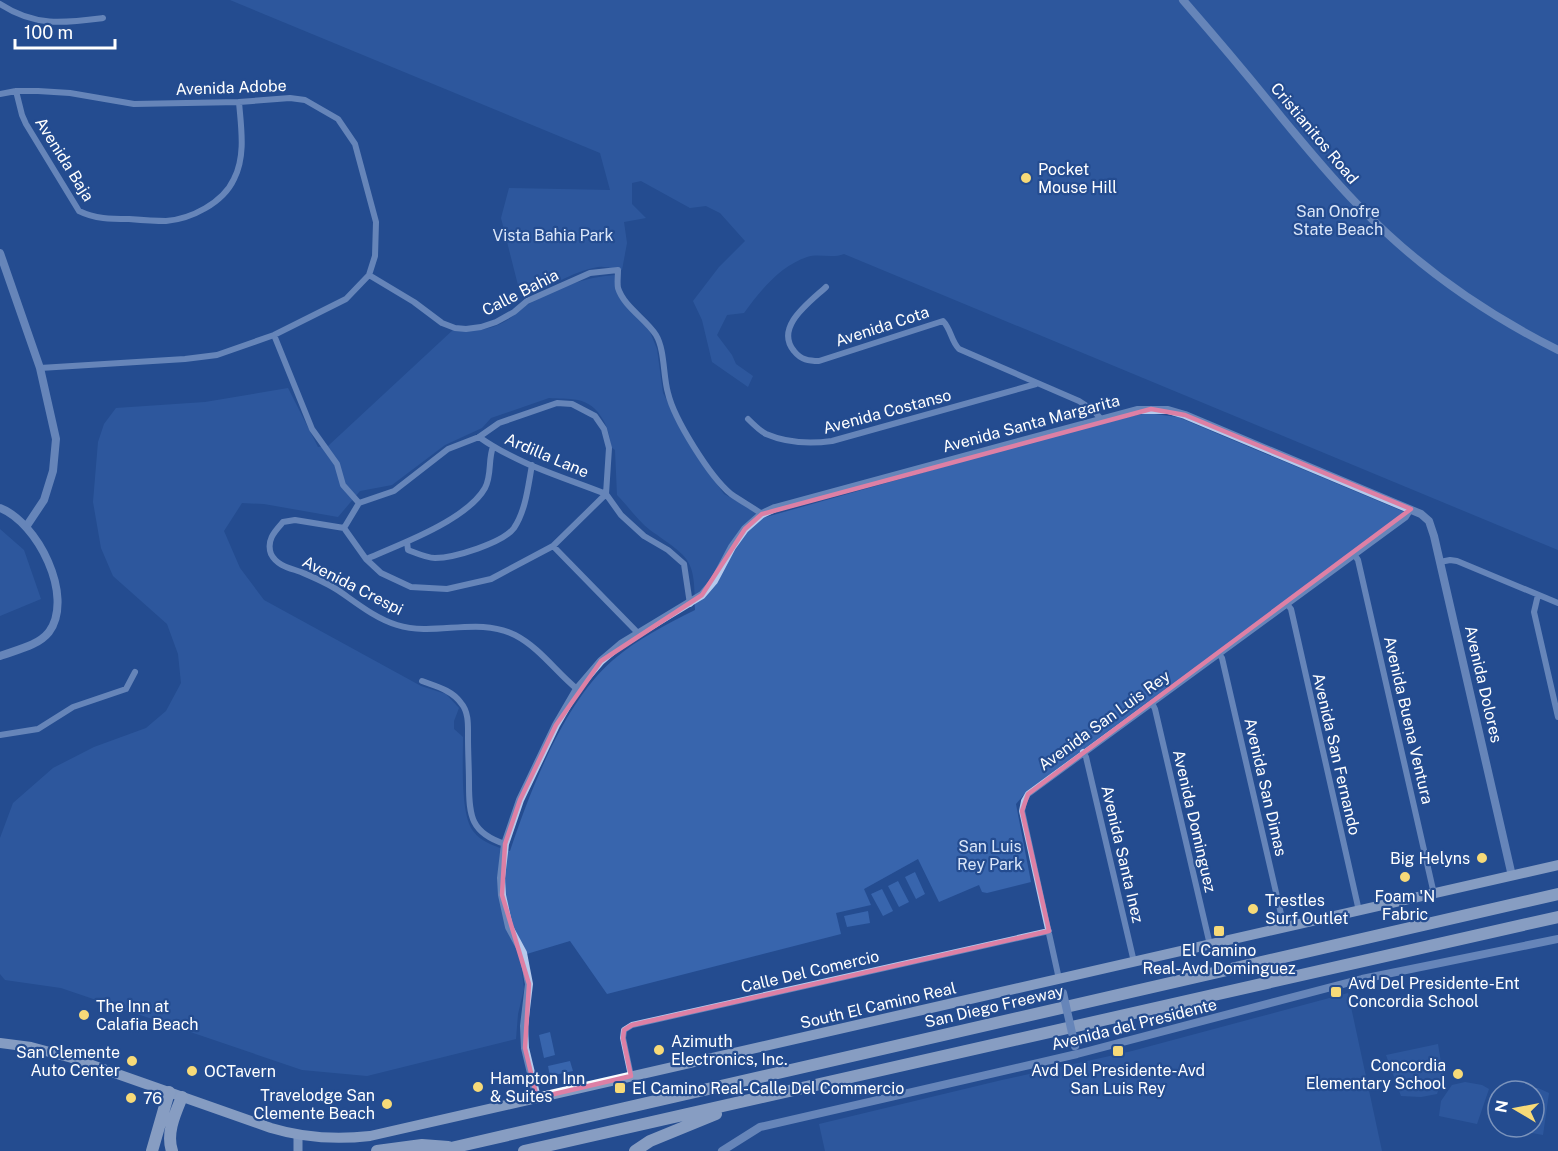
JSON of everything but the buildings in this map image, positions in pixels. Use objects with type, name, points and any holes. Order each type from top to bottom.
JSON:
[{"type":"highway","name":"San Diego Freeway","points":[[438,1151],[1558,894]]},
{"type":"highway","points":[[524,1151],[1558,917]]},
{"type":"highway","points":[[152,1151],[169,1092]]},
{"type":"highway","points":[[172,1151],[171,1126],[182,1097]]},
{"type":"highway","points":[[635,1151],[650,1141],[749,1101]]},
{"type":"highway","points":[[377,1151],[422,1145],[455,1147]]},
{"type":"main road","name":"South El Camino Real","points":[[0,1043],[31,1047],[72,1058],[298,1136],[328,1139],[370,1136],[1558,865]]},
{"type":"main road","points":[[298,1136],[298,1151]]},
{"type":"street","name":"Cristianitos Road","points":[[1183,0],[1361,209],[1430,268],[1469,297],[1558,350]]},
{"type":"street","points":[[0,4],[15,14],[35,20],[64,23],[103,18]]},
{"type":"street","name":"Avenida Adobe","points":[[0,94],[16,91],[70,93],[134,104],[239,102],[290,98],[305,100],[338,118],[356,144],[376,222],[375,256],[369,275]]},
{"type":"street","name":"Avenida Baja","points":[[16,91],[26,124],[79,211],[92,217],[105,218],[167,220],[184,217],[211,205],[222,196],[234,180],[240,164],[239,102]]},
{"type":"street","points":[[0,253],[40,368],[56,439],[53,471],[44,500],[26,527]]},
{"type":"street","name":"Calle Bahia","points":[[369,275],[414,302],[442,323],[466,329],[496,322],[514,312],[527,301],[590,273],[618,270],[618,288],[625,300],[656,335],[661,346],[662,368],[668,396],[685,429],[711,472],[730,493],[762,514]]},
{"type":"street","points":[[40,368],[217,355],[274,335],[346,299],[369,275]]},
{"type":"street","name":"Avenida Cota","points":[[826,286],[792,321],[788,331],[788,341],[800,357],[808,361],[819,361],[942,321],[948,326],[953,343],[959,349],[1079,401],[1093,410],[1101,419]]},
{"type":"street","points":[[274,335],[312,429],[337,464],[343,485],[359,503]]},
{"type":"street","name":"Avenida Costanso","points":[[748,419],[765,433],[815,444],[1036,384]]},
{"type":"street","points":[[606,494],[553,546],[491,579],[447,589],[411,587],[381,573],[366,559],[344,528],[359,503],[394,490],[448,449],[479,437],[499,423],[552,405],[564,403],[578,406],[595,416],[604,429],[609,448],[606,494],[621,515],[636,529],[668,550],[684,564],[690,604]]},
{"type":"street","name":"Avenida Santa Margarita","points":[[537,1098],[525,1048],[524,1026],[529,984],[523,953],[509,927],[501,878],[505,844],[520,800],[556,725],[577,689],[601,661],[621,644],[702,595],[714,581],[732,547],[745,529],[762,514],[775,508],[1101,419],[1151,409],[1168,410],[1185,415],[1411,509]]},
{"type":"street","name":"Ardilla Lane","points":[[479,437],[492,447],[532,465],[606,494]]},
{"type":"street","points":[[366,559],[406,542],[457,515],[472,503],[485,487],[492,447]]},
{"type":"street","points":[[406,542],[408,550],[435,558],[480,548],[500,539],[513,529],[525,504],[532,465]]},
{"type":"street","points":[[0,508],[26,527],[44,553],[56,583],[58,596],[56,618],[47,633],[39,641],[0,656]]},
{"type":"street","name":"Avenida San Luis Rey","points":[[1076,1050],[1022,811],[1028,794],[1406,517],[1411,509]]},
{"type":"street","name":"Avenida Dolores","points":[[1411,509],[1424,515],[1429,521],[1512,876]]},
{"type":"street","name":"Avenida Crespi","points":[[344,528],[295,520],[283,522],[272,535],[269,544],[270,551],[279,564],[315,578],[374,615],[398,625],[424,629],[471,626],[495,628],[515,635],[542,654],[577,689]]},
{"type":"street","points":[[553,546],[638,633]]},
{"type":"street","name":"Avenida Buena Ventura","points":[[1354,554],[1358,560],[1434,894]]},
{"type":"street","points":[[1440,562],[1457,561],[1558,603]]},
{"type":"street","points":[[1538,595],[1534,612],[1558,717]]},
{"type":"street","name":"Avenida San Fernando","points":[[1287,604],[1291,609],[1359,910]]},
{"type":"street","name":"Avenida San Dimas","points":[[1219,654],[1222,658],[1284,927]]},
{"type":"street","points":[[0,735],[38,729],[73,707],[126,689],[135,672]]},
{"type":"street","points":[[422,681],[455,696],[465,709],[468,724],[468,801],[471,816],[479,831],[505,844]]},
{"type":"street","name":"Avenida Dominguez","points":[[1152,703],[1210,945]]},
{"type":"street","name":"Avenida Santa Inez","points":[[1083,753],[1086,757],[1134,962]]},
{"type":"street","name":"Calle Del Comercio","points":[[631,1076],[623,1038],[624,1029],[632,1026],[1049,931]]},
{"type":"street","name":"Avenida del Presidente","points":[[722,1151],[760,1127],[1362,979],[1558,939]]},
{"type":"highlighted area","points":[[1151,409],[1185,415],[1411,509],[1028,794],[1022,811],[1049,931],[632,1025],[624,1030],[623,1038],[631,1076],[537,1098],[525,1048],[529,984],[502,895],[505,844],[520,800],[556,725],[601,661],[702,595],[745,529],[762,514]]},
{"type":"green space","name":"San Onofre State Beach","points":[[230,0],[1558,0],[1558,550],[844,254],[812,256],[797,261],[771,280],[744,313],[727,315],[717,335],[736,364],[753,376],[748,387],[712,362],[702,320],[693,301],[719,267],[745,241],[720,213],[706,206],[690,208],[641,181],[632,183],[632,204],[646,218],[624,222],[627,243],[622,270],[607,267],[588,269],[521,297],[501,218],[509,188],[610,190],[600,153]]},
{"type":"green space","name":"San Luis Rey Park","points":[[615,275],[616,291],[650,332],[657,349],[663,393],[697,457],[724,494],[766,517],[1017,446],[1147,413],[1178,417],[1407,513],[1027,791],[1016,804],[1031,882],[987,893],[982,892],[979,885],[939,902],[918,859],[864,889],[871,905],[836,913],[841,934],[607,994],[570,941],[520,956],[524,989],[518,1014],[516,1039],[367,1076],[302,1070],[61,988],[5,980],[0,974],[0,838],[13,803],[53,768],[94,747],[146,728],[166,711],[181,683],[178,654],[167,624],[113,576],[101,548],[93,502],[98,442],[104,424],[116,408],[205,402],[288,388],[318,447],[328,446],[454,329],[486,329],[498,325],[547,294],[580,281]],"holes":[[[549,398],[585,402],[592,406],[602,418],[611,447],[615,450],[617,495],[637,518],[688,561],[694,580],[695,610],[632,645],[595,678],[564,723],[538,775],[510,851],[481,839],[469,823],[463,786],[463,737],[454,729],[454,721],[459,708],[446,694],[421,686],[264,600],[240,568],[224,531],[242,503],[264,504],[338,517],[360,491],[392,485],[445,445],[482,428],[491,418]]]},
{"type":"green space","points":[[0,529],[24,550],[41,599],[0,616]]},
{"type":"green space","points":[[915,872],[925,894],[916,899],[905,877]]},
{"type":"green space","points":[[898,881],[909,902],[899,907],[888,886]]},
{"type":"green space","points":[[882,889],[893,911],[883,916],[871,894]]},
{"type":"green space","points":[[868,911],[870,923],[847,927],[844,916]]},
{"type":"green space","points":[[1348,993],[1382,1151],[825,1151],[819,1124],[1132,1051]]},
{"type":"green space","points":[[550,1032],[555,1055],[544,1058],[539,1035]]},
{"type":"green space","points":[[1438,1044],[1443,1075],[1437,1094],[1421,1097],[1401,1096],[1386,1055]]},
{"type":"green space","points":[[570,1061],[573,1071],[550,1076],[548,1066]]},
{"type":"green space","points":[[1465,1082],[1486,1087],[1486,1098],[1477,1124],[1439,1116],[1441,1101],[1452,1085]]},
{"type":"green space","points":[[1546,1092],[1549,1093],[1546,1114]]},
{"type":"place","name":"Pocket Mouse Hill","points":[[1026,178]]},
{"type":"place","name":"Big Helyns","points":[[1482,858]]},
{"type":"place","name":"Foam 'N Fabric","points":[[1405,877]]},
{"type":"place","name":"Trestles Surf Outlet","points":[[1253,909]]},
{"type":"place","name":"El Camino Real-Avd Dominguez","points":[[1219,931]]},
{"type":"place","name":"Avd Del Presidente-Ent Concordia School","points":[[1336,992]]},
{"type":"place","name":"The Inn at Calafia Beach","points":[[84,1015]]},
{"type":"place","name":"Azimuth Electronics, Inc.","points":[[659,1050]]},
{"type":"place","name":"Avd Del Presidente-Avd San Luis Rey","points":[[1118,1051]]},
{"type":"place","name":"San Clemente Auto Center","points":[[132,1061]]},
{"type":"place","name":"OCTavern","points":[[192,1071]]},
{"type":"place","name":"Concordia Elementary School","points":[[1458,1074]]},
{"type":"place","name":"Hampton Inn & Suites","points":[[478,1087]]},
{"type":"place","name":"El Camino Real-Calle Del Commercio","points":[[620,1088]]},
{"type":"place","name":"76","points":[[131,1098]]},
{"type":"place","name":"Travelodge San Clemente Beach","points":[[387,1104]]},
{"type":"park label","name":"Vista Bahia Park","points":[[553,235]]}]
